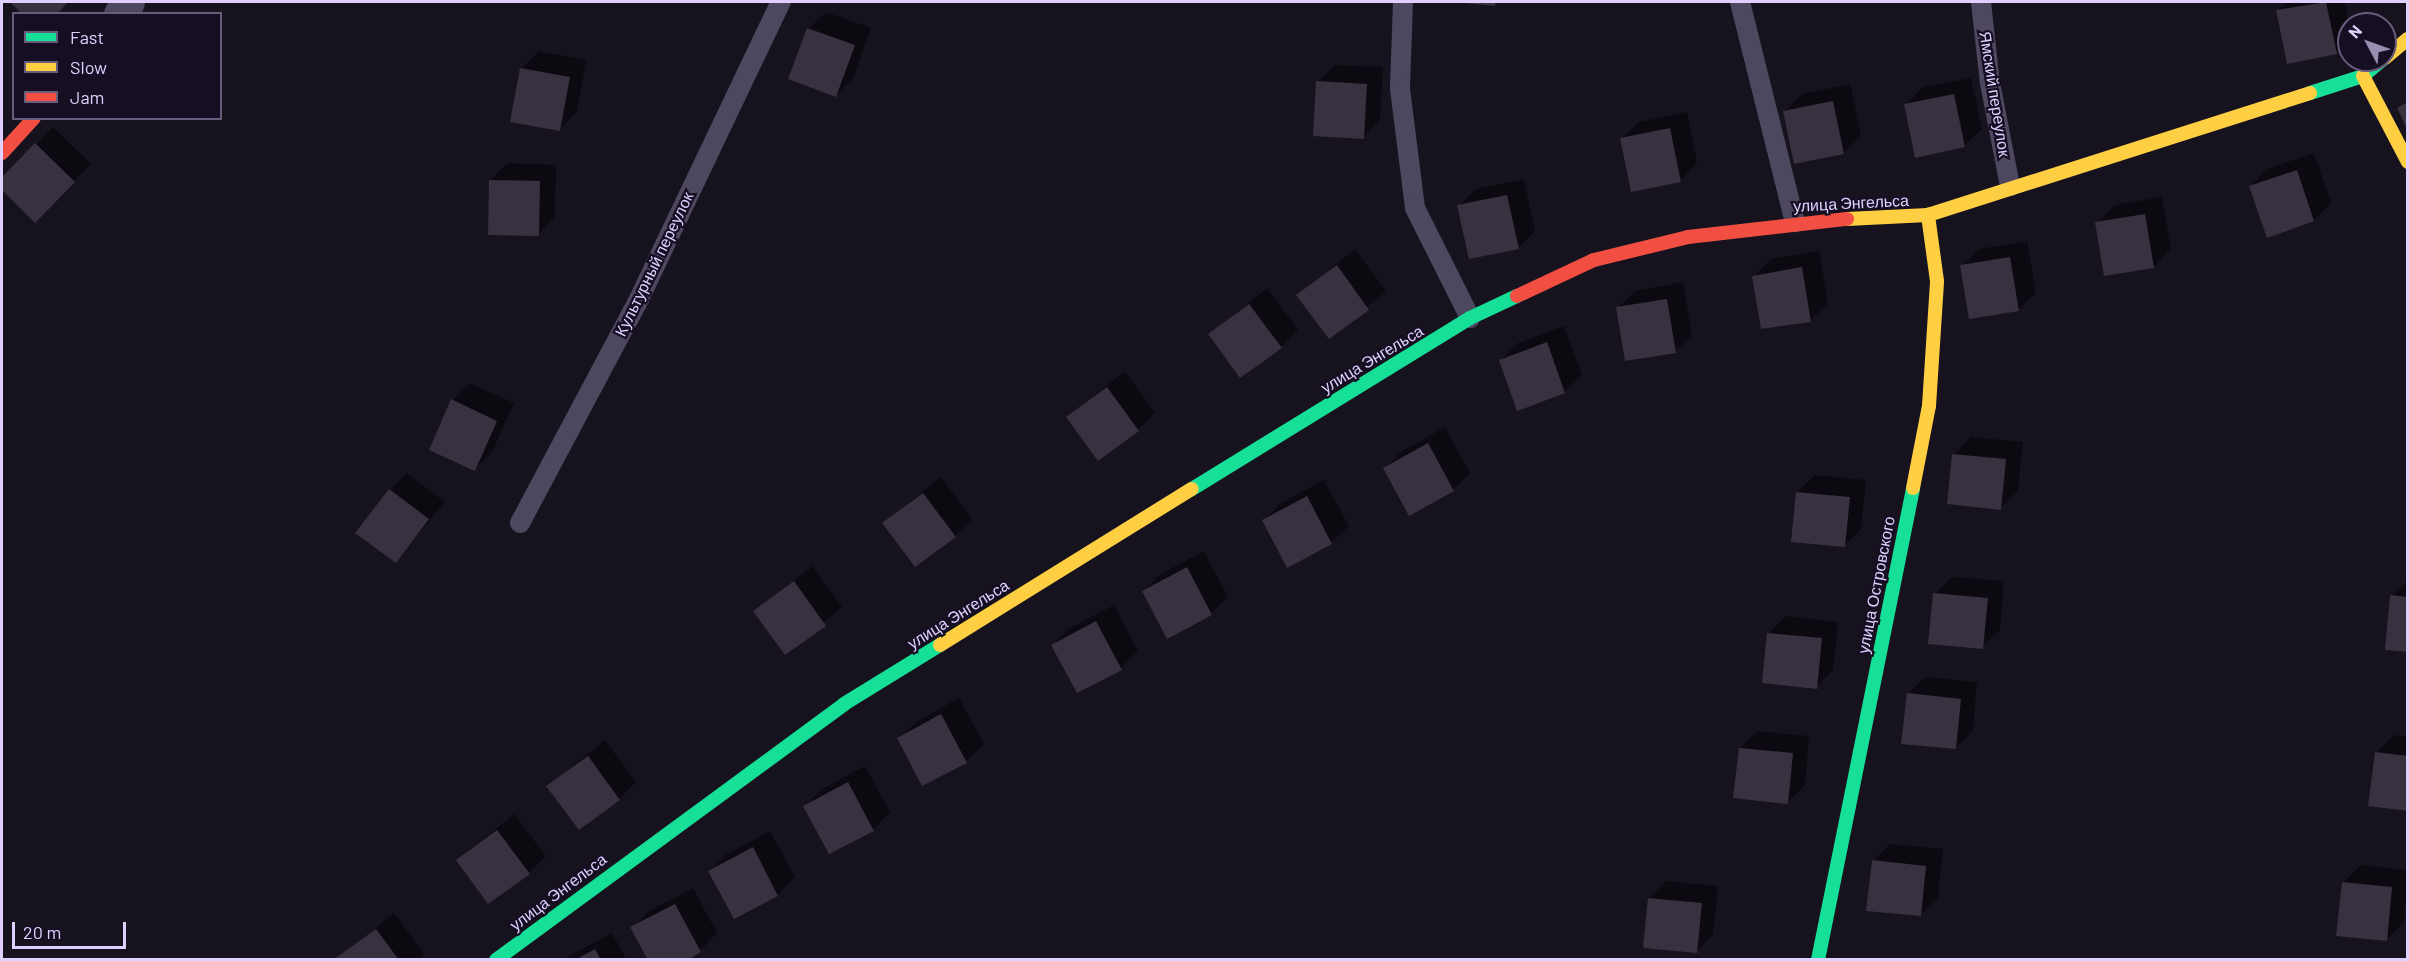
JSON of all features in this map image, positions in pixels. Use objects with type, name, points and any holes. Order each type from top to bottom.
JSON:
[{"type":"street","name":"улица Энгельса","points":[[496,960],[844,704],[1470,318],[1594,260],[1688,237],[1795,222],[1928,215],[2010,186],[2363,76],[2368,72]]},
{"type":"street","points":[[2363,76],[2408,162]]},
{"type":"street","points":[[2,153],[32,120]]},
{"type":"street","name":"улица Островского","points":[[1818,960],[1929,406],[1936,281],[1928,215]]},
{"type":"lane","name":"Культурный переулок","points":[[520,523],[640,297],[781,2]]},
{"type":"lane","points":[[1403,2],[1401,88],[1415,208],[1470,318]]},
{"type":"lane","points":[[1740,2],[1795,222]]},
{"type":"lane","name":"Ямский переулок","points":[[1981,2],[1990,83],[2010,186]]},
{"type":"building","points":[[10,2],[68,2],[59,12],[20,12]]},
{"type":"building","points":[[1453,2],[1496,2],[1495,6]]},
{"type":"building","points":[[2326,2],[2337,54],[2287,64],[2276,10]]},
{"type":"building","points":[[807,28],[855,45],[836,97],[788,79]]},
{"type":"building","points":[[520,68],[570,77],[560,131],[510,122]]},
{"type":"building","points":[[1316,81],[1367,84],[1364,139],[1313,136]]},
{"type":"building","points":[[1954,94],[1965,147],[1915,158],[1904,104]]},
{"type":"building","points":[[1833,101],[1844,154],[1794,164],[1783,111]]},
{"type":"building","points":[[2408,102],[2408,131],[2397,108]]},
{"type":"building","points":[[1670,128],[1681,182],[1631,192],[1620,138]]},
{"type":"building","points":[[35,143],[75,182],[35,223],[2,190],[2,177]]},
{"type":"building","points":[[2297,170],[2314,221],[2267,238],[2249,186]]},
{"type":"building","points":[[489,180],[540,181],[539,236],[488,235]]},
{"type":"building","points":[[1507,195],[1519,249],[1469,259],[1457,205]]},
{"type":"building","points":[[2145,214],[2154,268],[2104,276],[2095,222]]},
{"type":"building","points":[[2010,257],[2019,311],[1969,319],[1960,265]]},
{"type":"building","points":[[1337,265],[1369,310],[1329,339],[1296,295]]},
{"type":"building","points":[[1802,267],[1811,322],[1761,329],[1752,276]]},
{"type":"building","points":[[1667,299],[1676,353],[1625,361],[1616,307]]},
{"type":"building","points":[[1249,304],[1282,348],[1240,378],[1208,334]]},
{"type":"building","points":[[1547,342],[1565,393],[1517,411],[1499,360]]},
{"type":"building","points":[[1107,387],[1139,431],[1098,461],[1066,417]]},
{"type":"building","points":[[451,399],[497,421],[475,471],[429,450]]},
{"type":"building","points":[[1428,443],[1454,491],[1409,516],[1383,468]]},
{"type":"building","points":[[1952,454],[2006,459],[2001,510],[1947,504]]},
{"type":"building","points":[[389,489],[429,519],[396,563],[355,533]]},
{"type":"building","points":[[1796,492],[1850,497],[1845,547],[1791,542]]},
{"type":"building","points":[[923,493],[956,537],[915,567],[882,523]]},
{"type":"building","points":[[1307,496],[1332,544],[1287,568],[1262,520]]},
{"type":"building","points":[[1187,567],[1212,615],[1167,639],[1142,591]]},
{"type":"building","points":[[794,581],[826,626],[785,655],[753,611]]},
{"type":"building","points":[[1933,593],[1988,598],[1983,649],[1928,644]]},
{"type":"building","points":[[2390,595],[2408,597],[2408,652],[2385,650]]},
{"type":"building","points":[[1096,621],[1122,670],[1077,693],[1051,645]]},
{"type":"building","points":[[1767,633],[1822,638],[1817,689],[1762,683]]},
{"type":"building","points":[[1907,693],[1961,699],[1956,749],[1901,744]]},
{"type":"building","points":[[941,714],[967,763],[922,786],[897,738]]},
{"type":"building","points":[[1739,748],[1793,753],[1788,804],[1733,798]]},
{"type":"building","points":[[2375,752],[2408,756],[2408,811],[2368,806]]},
{"type":"building","points":[[588,756],[620,800],[579,830],[546,786]]},
{"type":"building","points":[[848,782],[874,831],[829,854],[803,806]]},
{"type":"building","points":[[497,830],[530,874],[488,904],[456,860]]},
{"type":"building","points":[[753,847],[778,896],[734,919],[708,871]]},
{"type":"building","points":[[1872,860],[1926,866],[1921,916],[1866,911]]},
{"type":"building","points":[[2342,882],[2392,887],[2387,941],[2336,936]]},
{"type":"building","points":[[1648,898],[1702,903],[1697,953],[1643,948]]},
{"type":"building","points":[[675,904],[701,952],[687,960],[648,960],[630,927]]},
{"type":"building","points":[[376,929],[399,960],[333,960]]},
{"type":"building","points":[[595,949],[601,960],[575,960]]},
{"type":"traffic: fast","points":[[2310,93],[2363,76],[2368,72]]},
{"type":"traffic: fast","points":[[1192,489],[1470,318],[1517,296]]},
{"type":"traffic: fast","points":[[1818,960],[1913,488]]},
{"type":"traffic: fast","points":[[496,960],[844,704],[940,645]]},
{"type":"traffic: slow","points":[[2397,48],[2408,39]]},
{"type":"traffic: slow","points":[[2363,76],[2408,162]]},
{"type":"traffic: slow","points":[[1847,219],[1928,215],[2310,93]]},
{"type":"traffic: slow","points":[[1913,488],[1929,406],[1937,281],[1928,215]]},
{"type":"traffic: slow","points":[[940,645],[1192,489]]},
{"type":"traffic: jam","points":[[2,153],[32,120]]},
{"type":"traffic: jam","points":[[1517,296],[1594,260],[1688,237],[1847,219]]}]
